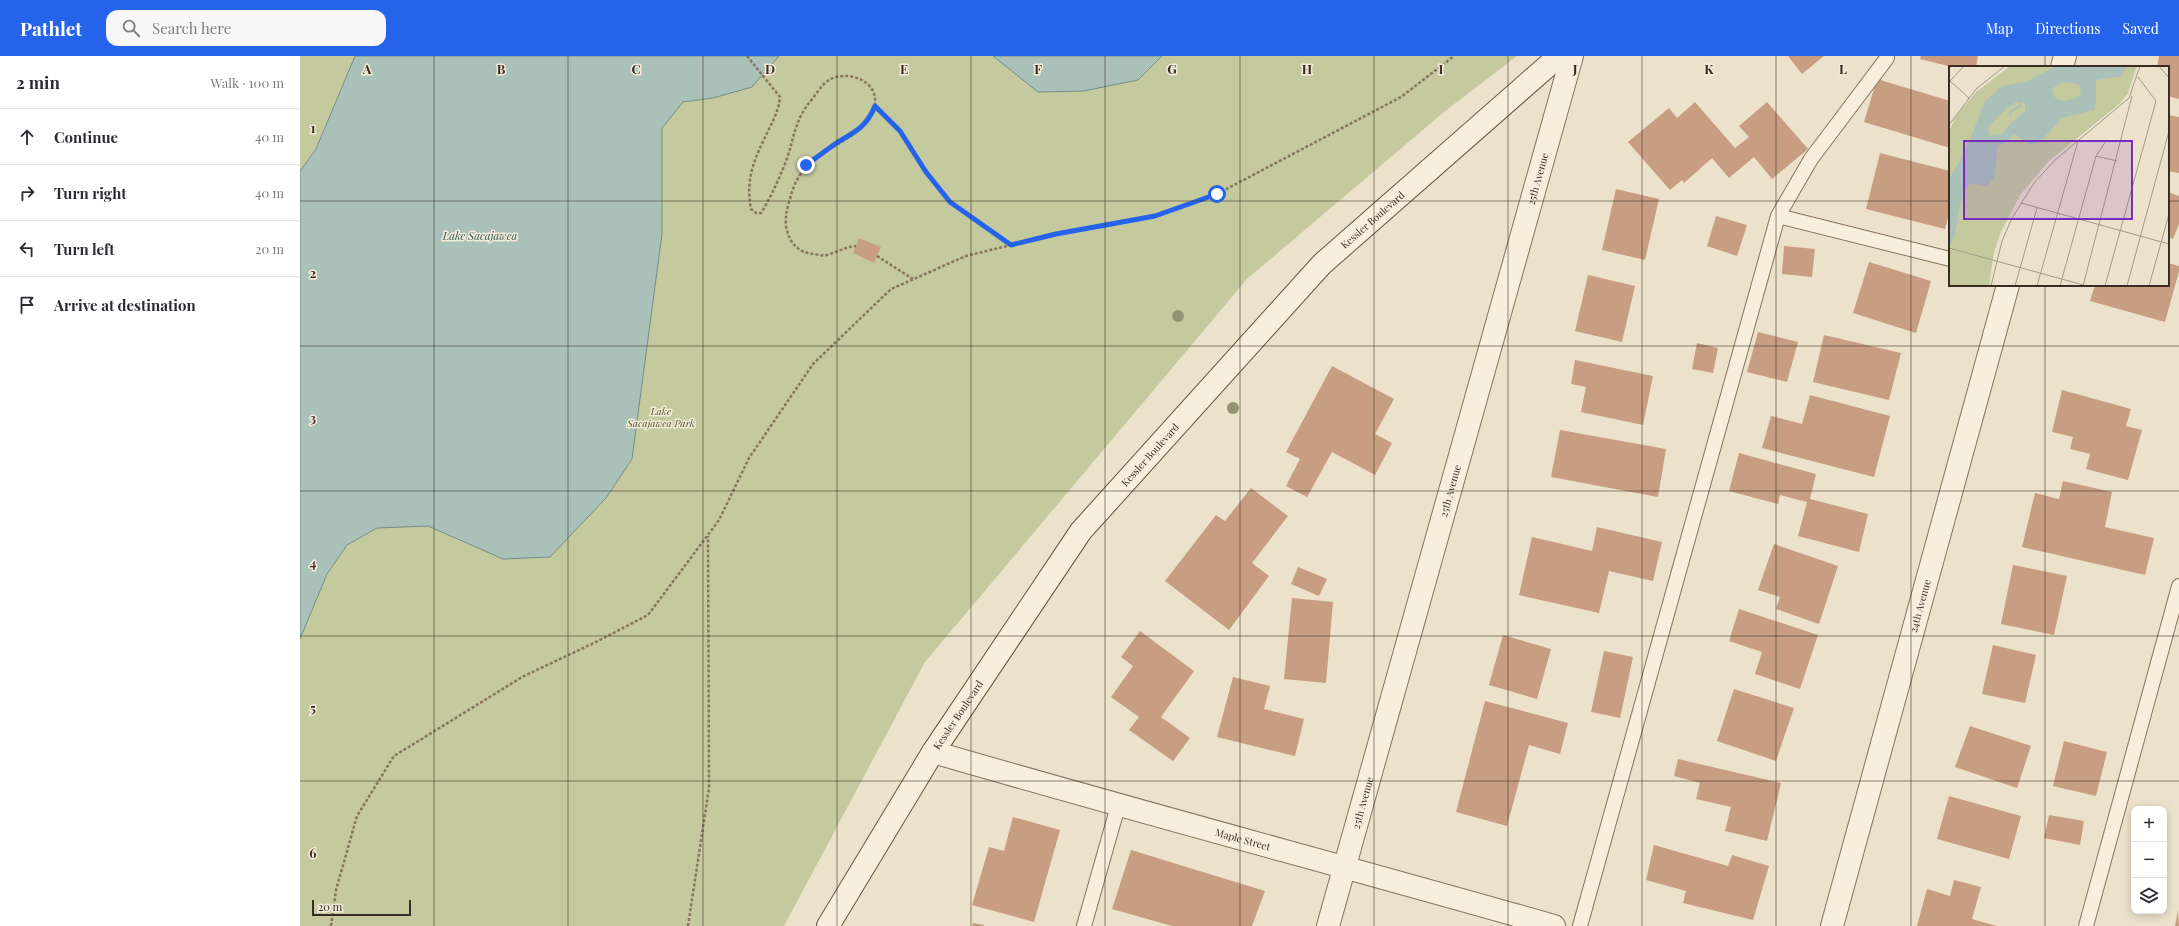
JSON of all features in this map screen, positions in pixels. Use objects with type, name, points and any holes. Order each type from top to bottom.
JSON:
[{"type":"street","name":"Kessler Boulevard","points":[[828,926],[933,752],[1086,525],[1322,264],[1559,56]]},
{"type":"street","name":"25th Avenue","points":[[1328,926],[1572,56]]},
{"type":"street","points":[[2062,66],[2065,56]]},
{"type":"street","name":"24th Avenue","points":[[1832,926],[2008,286]]},
{"type":"street","name":"Maple Street","points":[[933,752],[1118,806],[1344,866],[1554,926]]},
{"type":"lane","points":[[1580,926],[1778,216],[1811,159],[1887,58]]},
{"type":"lane","points":[[1778,216],[1949,259]]},
{"type":"lane","points":[[2086,926],[2179,586]]},
{"type":"lane","points":[[1084,926],[1118,806]]},
{"type":"path","points":[[747,56],[780,97],[779,107],[754,160],[748,188],[751,210],[756,213],[761,213],[769,200],[786,160],[799,116],[829,80],[845,76],[859,77],[867,83],[874,94],[875,106],[869,119],[856,132],[834,145],[806,165],[793,184],[785,217],[788,234],[794,247],[807,254],[826,255],[849,246],[856,246]]},
{"type":"path","points":[[331,926],[336,890],[357,816],[394,756],[522,677],[598,641],[648,615],[719,520],[749,458],[813,364],[891,289],[966,256],[1056,234],[1155,216],[1217,194],[1401,97],[1454,56]]},
{"type":"path","points":[[875,106],[900,131],[926,172],[950,202],[1011,245]]},
{"type":"path","points":[[877,256],[913,279]]},
{"type":"path","points":[[688,926],[709,788],[708,535]]},
{"type":"green space","name":"Lake Sacajawea Park","points":[[300,56],[1517,56],[1444,112],[1247,279],[925,662],[784,926],[300,926]]},
{"type":"water","name":"Lake Sacajawea","points":[[355,56],[779,56],[752,87],[713,98],[683,102],[662,128],[662,234],[632,459],[606,498],[550,557],[503,559],[428,526],[377,528],[347,545],[327,574],[300,639],[300,171],[316,149]]},
{"type":"water","points":[[993,56],[1162,56],[1138,80],[1084,91],[1038,92]]},
{"type":"building","points":[[1788,56],[1824,56],[1802,74]]},
{"type":"building","points":[[1921,56],[1978,56],[1976,66],[1949,66],[1920,59]]},
{"type":"building","points":[[2159,56],[2179,56],[2179,99],[2169,96],[2169,66],[2157,66]]},
{"type":"building","points":[[1877,79],[1949,101],[1949,148],[1864,122]]},
{"type":"building","points":[[1695,102],[1735,148],[1749,137],[1739,126],[1767,102],[1808,149],[1772,179],[1754,157],[1729,178],[1712,158],[1684,183],[1682,180],[1670,190],[1628,142],[1669,108],[1677,118]]},
{"type":"building","points":[[2169,115],[2179,117],[2179,173],[2169,171]]},
{"type":"building","points":[[1880,153],[1949,171],[1949,214],[1945,229],[1866,209]]},
{"type":"building","points":[[1616,189],[1659,199],[1645,260],[1602,250]]},
{"type":"building","points":[[2169,192],[2179,196],[2179,224],[2173,239],[2169,237]]},
{"type":"building","points":[[1716,216],[1747,225],[1737,256],[1707,246]]},
{"type":"building","points":[[859,238],[881,247],[874,263],[853,253]]},
{"type":"building","points":[[1784,246],[1815,249],[1812,277],[1782,274]]},
{"type":"building","points":[[1869,262],[1931,281],[1916,333],[1853,313]]},
{"type":"building","points":[[2169,263],[2179,266],[2179,271],[2165,322],[2090,301],[2095,286],[2169,286]]},
{"type":"building","points":[[1588,275],[1635,286],[1622,342],[1575,331]]},
{"type":"building","points":[[1758,332],[1798,342],[1787,382],[1747,372]]},
{"type":"building","points":[[1824,335],[1901,353],[1889,400],[1813,382]]},
{"type":"building","points":[[1697,343],[1718,348],[1713,373],[1692,369]]},
{"type":"building","points":[[1575,360],[1653,376],[1643,425],[1581,412],[1586,387],[1571,384]]},
{"type":"building","points":[[1332,366],[1394,399],[1375,434],[1392,443],[1375,475],[1332,452],[1307,497],[1286,486],[1300,459],[1286,452]]},
{"type":"building","points":[[2062,390],[2131,409],[2126,426],[2142,430],[2128,480],[2086,469],[2090,454],[2070,449],[2073,437],[2052,432]]},
{"type":"building","points":[[1810,395],[1890,416],[1874,477],[1762,448],[1771,416],[1802,424]]},
{"type":"building","points":[[1560,430],[1666,449],[1658,497],[1551,477]]},
{"type":"building","points":[[1739,453],[1816,474],[1810,499],[1868,514],[1859,552],[1798,536],[1807,502],[1780,495],[1778,504],[1729,491]]},
{"type":"building","points":[[2063,481],[2112,492],[2105,527],[2154,538],[2145,575],[2022,547],[2035,493],[2059,499]]},
{"type":"building","points":[[1251,488],[1288,516],[1252,563],[1269,576],[1229,630],[1165,581],[1216,515],[1225,521]]},
{"type":"building","points":[[1597,527],[1662,542],[1653,581],[1609,571],[1599,613],[1519,595],[1532,537],[1592,551]]},
{"type":"building","points":[[1774,544],[1838,566],[1819,624],[1776,609],[1780,597],[1758,590]]},
{"type":"building","points":[[2013,565],[2067,576],[2054,635],[2001,624]]},
{"type":"building","points":[[1298,567],[1327,579],[1319,596],[1291,584]]},
{"type":"building","points":[[1292,598],[1333,602],[1326,683],[1284,679]]},
{"type":"building","points":[[1739,609],[1818,635],[1800,689],[1755,674],[1762,652],[1729,641]]},
{"type":"building","points":[[1140,631],[1194,671],[1161,717],[1190,738],[1173,761],[1129,730],[1139,717],[1111,697],[1133,666],[1121,657]]},
{"type":"building","points":[[1503,635],[1551,649],[1537,699],[1489,685]]},
{"type":"building","points":[[1993,645],[2036,655],[2025,703],[1982,694]]},
{"type":"building","points":[[1604,651],[1633,657],[1620,718],[1591,712]]},
{"type":"building","points":[[1233,677],[1270,686],[1264,709],[1304,719],[1295,756],[1217,737]]},
{"type":"building","points":[[1734,689],[1794,708],[1776,761],[1717,741]]},
{"type":"building","points":[[1485,701],[1568,723],[1560,754],[1529,745],[1507,826],[1456,812]]},
{"type":"building","points":[[1970,726],[2031,746],[2017,788],[1955,767]]},
{"type":"building","points":[[2064,741],[2107,752],[2096,796],[2053,786]]},
{"type":"building","points":[[1678,759],[1781,783],[1767,841],[1725,831],[1731,807],[1696,799],[1700,783],[1674,776]]},
{"type":"building","points":[[1949,796],[2021,816],[2009,859],[1937,839]]},
{"type":"building","points":[[2049,815],[2084,821],[2080,845],[2044,838]]},
{"type":"building","points":[[1013,817],[1060,830],[1034,922],[972,905],[989,847],[1004,851]]},
{"type":"building","points":[[1654,845],[1728,866],[1732,855],[1769,866],[1753,920],[1683,903],[1686,891],[1646,880]]},
{"type":"building","points":[[1131,850],[1265,891],[1252,926],[1172,926],[1112,909]]},
{"type":"building","points":[[1954,880],[1981,887],[1972,919],[1997,926],[1917,926],[1927,889],[1950,896]]},
{"type":"building","points":[[2178,910],[2179,926],[2175,926]]},
{"type":"building","points":[[973,923],[984,925],[984,926],[972,926]]},
{"type":"route","points":[[806,165],[834,145],[856,132],[869,119],[875,106],[900,131],[926,172],[950,202],[1011,245],[1056,234],[1155,216],[1217,194]]}]
